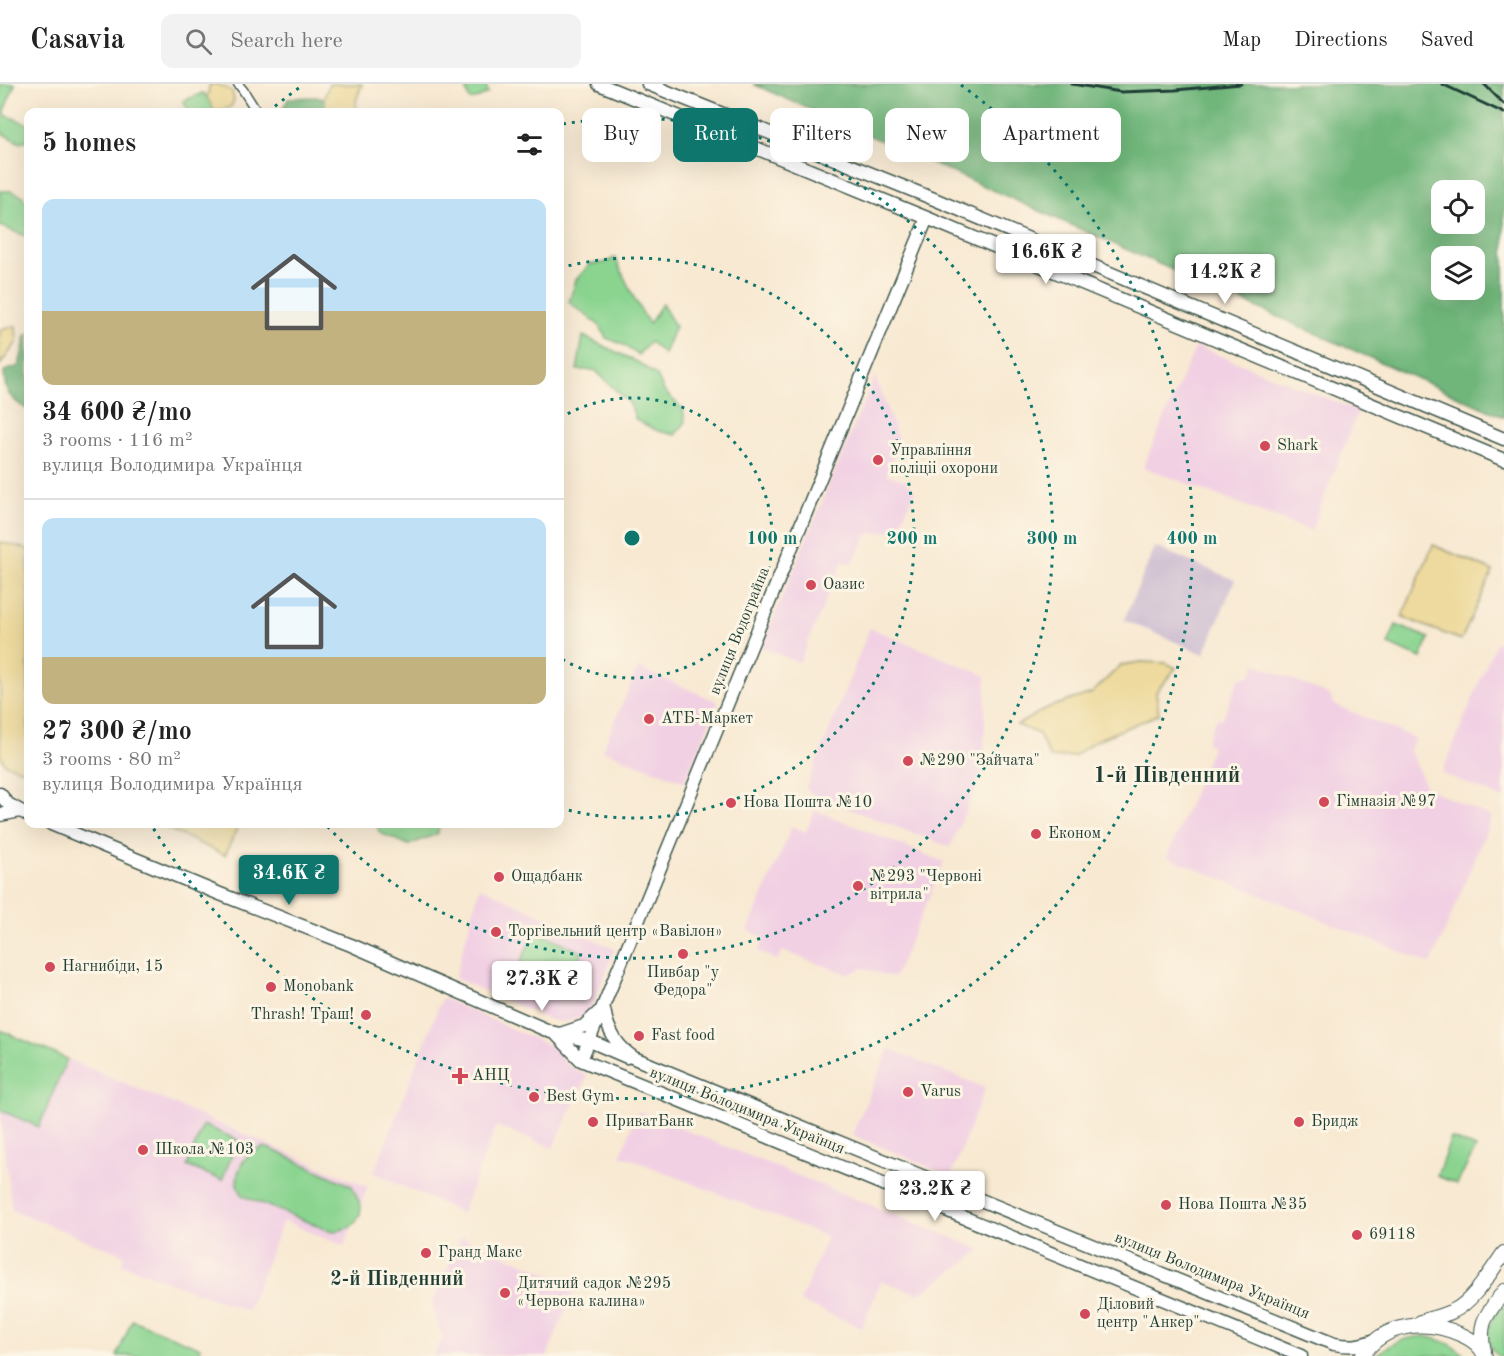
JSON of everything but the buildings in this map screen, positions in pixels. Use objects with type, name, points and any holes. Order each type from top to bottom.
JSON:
[{"type":"main road","points":[[1407,1326],[1454,1311],[1469,1298],[1504,1253]]},
{"type":"main road","points":[[1485,1355],[1480,1334],[1484,1318],[1504,1291]]},
{"type":"main road","name":"вулиця Володимира Українця","points":[[1362,1356],[1379,1338],[1392,1330],[1423,1324],[1439,1326],[1469,1338],[1485,1355]]},
{"type":"street","points":[[238,84],[254,108]]},
{"type":"street","points":[[599,84],[927,218],[1504,460]]},
{"type":"street","points":[[648,84],[934,199],[1504,439]]},
{"type":"street","name":"вулиця Водограйна","points":[[581,1060],[934,199]]},
{"type":"street","points":[[0,794],[8,804],[24,813]]},
{"type":"street","points":[[0,815],[24,813]]},
{"type":"street","name":"вулиця Володимира Українця","points":[[61,828],[351,945],[556,1034],[590,1041],[634,1058],[1334,1344],[1348,1347],[1363,1345],[1379,1338]]},
{"type":"street","points":[[556,1034],[584,1026],[603,1008]]},
{"type":"street","points":[[603,1008],[606,1022],[614,1039],[625,1052],[634,1058]]},
{"type":"street","name":"вулиця Володимира Українця","points":[[556,1034],[581,1060],[1301,1356]]},
{"type":"shaded area","points":[[1196,346],[1358,411],[1311,531],[1143,467]]},
{"type":"shaded area","points":[[875,376],[900,444],[886,474],[904,480],[915,491],[897,531],[868,534],[852,564],[843,561],[799,663],[761,647]]},
{"type":"shaded area","points":[[1155,547],[1235,580],[1204,654],[1124,620]]},
{"type":"shaded area","points":[[870,628],[986,676],[984,768],[950,847],[815,796],[806,788]]},
{"type":"shaded area","points":[[1496,642],[1504,645],[1504,799],[1442,773]]},
{"type":"shaded area","name":"Гімназія №97","points":[[1256,664],[1329,695],[1335,705],[1415,738],[1410,750],[1426,788],[1492,817],[1431,964],[1167,857],[1212,748],[1207,741],[1215,720],[1223,717],[1239,679],[1251,675]]},
{"type":"shaded area","points":[[638,668],[718,702],[685,782],[602,750]]},
{"type":"shaded area","points":[[815,810],[944,862],[894,978],[863,968],[848,974],[782,951],[777,960],[758,952],[764,937],[748,931],[792,826],[806,832]]},
{"type":"shaded area","points":[[480,887],[615,949],[594,1003],[581,1018],[563,1022],[551,1020],[455,978]]},
{"type":"shaded area","points":[[442,998],[555,1048],[569,1066],[587,1076],[553,1148],[496,1126],[462,1213],[374,1173]]},
{"type":"shaded area","name":"Школа №103","points":[[0,1030],[368,1187],[344,1246],[283,1221],[248,1311],[121,1264],[124,1255],[12,1210],[0,1113]]},
{"type":"shaded area","points":[[889,1049],[985,1088],[951,1176],[852,1135]]},
{"type":"shaded area","points":[[638,1111],[982,1250],[920,1294],[881,1281],[862,1328],[800,1302],[827,1237],[621,1155]]},
{"type":"shaded area","name":"Дитячий садок №295 «Червона калина»","points":[[461,1237],[576,1285],[547,1356],[434,1356],[443,1337],[432,1305]]},
{"type":"green space","points":[[0,84],[15,84],[4,111],[5,115],[24,122],[24,142],[20,143],[3,134],[0,129]]},
{"type":"green space","points":[[469,84],[486,84],[488,93],[470,100],[466,90]]},
{"type":"green space","points":[[753,84],[1504,84],[1504,417],[929,162],[969,162],[969,108],[885,108],[885,143],[873,137],[873,108],[807,108]]},
{"type":"green space","points":[[203,93],[215,108],[187,108],[183,101]]},
{"type":"green space","points":[[317,97],[330,102],[329,108],[283,108],[289,98]]},
{"type":"green space","points":[[0,191],[11,191],[23,196],[24,235],[0,226]]},
{"type":"green space","points":[[615,258],[649,324],[662,304],[675,326],[664,354],[650,342],[638,355],[622,344],[606,338],[600,326],[569,302],[576,280],[590,264],[604,263]]},
{"type":"green space","points":[[583,336],[639,363],[657,376],[664,391],[683,409],[685,423],[675,435],[658,431],[636,420],[630,404],[595,370],[577,370]]},
{"type":"green space","points":[[24,345],[24,407],[9,394],[5,384],[4,371],[19,366]]},
{"type":"green space","points":[[1396,625],[1429,638],[1421,658],[1388,644]]},
{"type":"green space","points":[[378,828],[439,828],[437,834],[409,845],[380,833]]},
{"type":"green space","points":[[535,930],[582,952],[563,995],[516,973]]},
{"type":"green space","points":[[0,1030],[67,1059],[39,1127],[0,1110]]},
{"type":"green space","points":[[203,1125],[238,1140],[222,1180],[187,1166]]},
{"type":"green space","points":[[1451,1138],[1476,1148],[1457,1184],[1437,1176]]},
{"type":"green space","points":[[264,1147],[352,1186],[361,1206],[360,1215],[355,1223],[337,1231],[328,1230],[243,1196],[237,1185],[241,1166],[247,1157]]},
{"type":"green space","points":[[1504,1301],[1504,1356],[1498,1356],[1490,1346],[1488,1332]]},
{"type":"green space","points":[[132,1320],[201,1348],[198,1356],[117,1356]]},
{"type":"green space","points":[[1423,1336],[1446,1343],[1466,1356],[1375,1356],[1398,1342]]},
{"type":"sand","points":[[210,84],[217,84],[232,91],[234,100],[231,107],[213,108],[207,97]]},
{"type":"sand","points":[[329,84],[362,84],[356,101],[357,108],[326,108],[324,98]]},
{"type":"sand","points":[[16,326],[17,342],[0,365],[0,330]]},
{"type":"sand","points":[[0,542],[24,548],[24,771],[5,764],[0,754]]},
{"type":"sand","points":[[1433,545],[1493,571],[1461,640],[1402,617]]},
{"type":"sand","points":[[1141,662],[1166,663],[1176,668],[1156,692],[1159,714],[1095,741],[1074,756],[1050,758],[1039,734],[1017,725],[1047,708],[1092,693],[1121,665]]},
{"type":"sand","points":[[166,828],[237,828],[225,855]]},
{"type":"railway","points":[[1072,84],[1121,92],[1241,84]]},
{"type":"railway","points":[[1442,84],[1504,113]]},
{"type":"railway","points":[[1484,84],[1504,104]]},
{"type":"place","name":"Shark","points":[[1265,446]]},
{"type":"place","name":"Управлiння полiцii охорони","points":[[878,460]]},
{"type":"place","name":"Оазис","points":[[811,585]]},
{"type":"place","name":"АТБ-Маркет","points":[[649,719]]},
{"type":"place","name":"№290 \"Зайчата\"","points":[[908,761]]},
{"type":"place","name":"Гімназія №97","points":[[1324,802]]},
{"type":"place","name":"Нова Пошта №10","points":[[731,803]]},
{"type":"place","name":"Економ","points":[[1036,834]]},
{"type":"place","name":"Ощадбанк","points":[[499,877]]},
{"type":"place","name":"№293 \"Червоні вітрила\"","points":[[858,886]]},
{"type":"place","name":"Торгівельний центр «Вавілон»","points":[[496,932]]},
{"type":"place","name":"Пивбар \"у Федора\"","points":[[683,954]]},
{"type":"place","name":"Нагнибіди, 15","points":[[50,967]]},
{"type":"place","name":"Monobank","points":[[271,987]]},
{"type":"place","name":"Thrash! Траш!","points":[[366,1015]]},
{"type":"place","name":"Fast food","points":[[639,1036]]},
{"type":"place","name":"АНЦ","points":[[460,1076]]},
{"type":"place","name":"Varus","points":[[908,1092]]},
{"type":"place","name":"Best Gym","points":[[534,1097]]},
{"type":"place","name":"ПриватБанк","points":[[593,1122]]},
{"type":"place","name":"Бридж","points":[[1299,1122]]},
{"type":"place","name":"Школа №103","points":[[143,1150]]},
{"type":"place","name":"Нова Пошта №35","points":[[1166,1205]]},
{"type":"place","name":"69118","points":[[1357,1235]]},
{"type":"place","name":"Гранд Макс","points":[[426,1253]]},
{"type":"place","name":"Дитячий садок №295 «Червона калина»","points":[[505,1293]]},
{"type":"place","name":"Діловий центр \"Анкер\"","points":[[1085,1314]]},
{"type":"district","name":"1-й Південний","points":[[1167,776]]},
{"type":"district","name":"2-й Південний","points":[[397,1280]]}]
